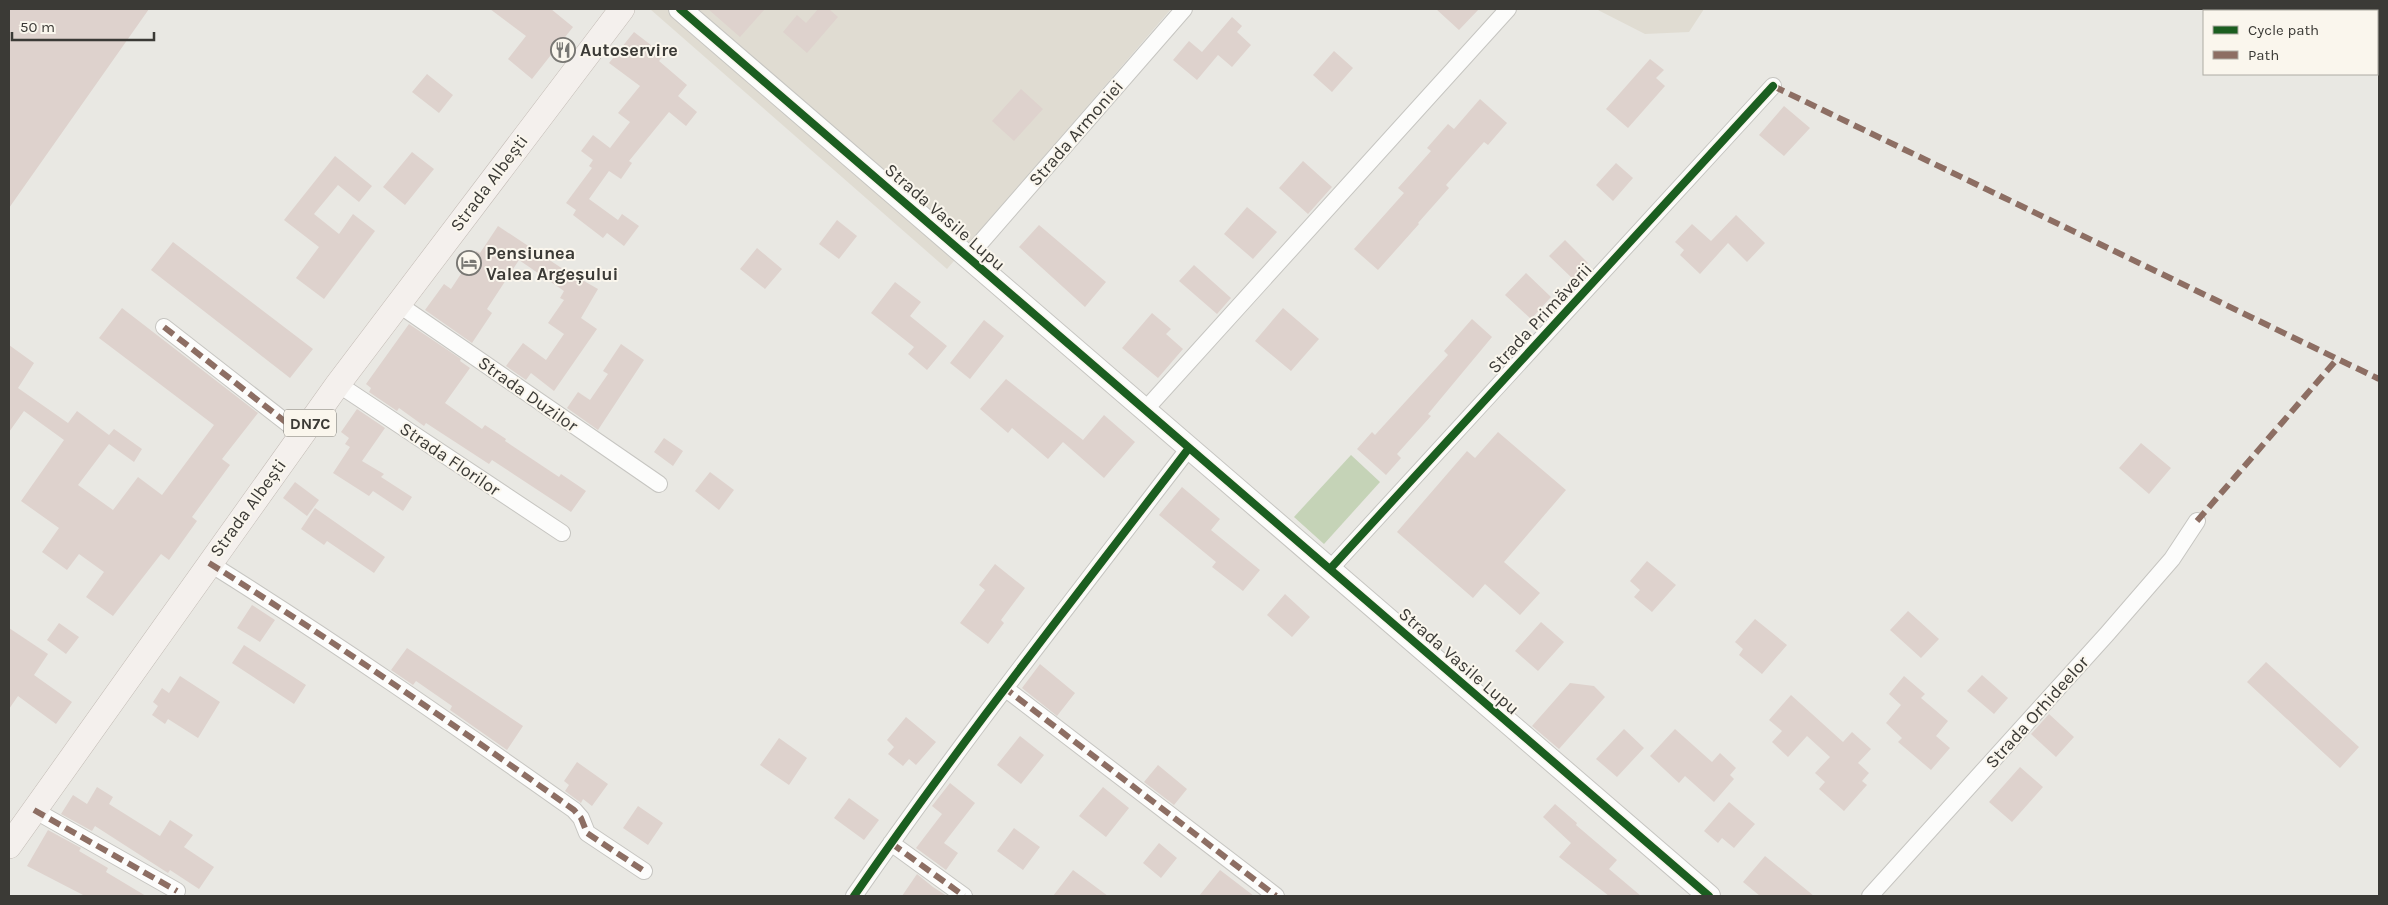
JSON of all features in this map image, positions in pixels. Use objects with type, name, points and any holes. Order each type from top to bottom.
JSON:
[{"type":"main road","name":"Strada Albești","points":[[9,846],[338,384],[622,9]]},
{"type":"main road","name":"Strada Vasile Lupu","points":[[680,9],[1709,896]]},
{"type":"street","name":"Strada Armoniei","points":[[968,258],[1184,9]]},
{"type":"street","points":[[1145,410],[1508,9]]},
{"type":"street","name":"Strada Primăverii","points":[[1330,569],[1773,86]]},
{"type":"street","name":"Strada Duzilor","points":[[398,304],[659,484]]},
{"type":"street","points":[[164,327],[302,434]]},
{"type":"street","name":"Strada Florilor","points":[[338,384],[562,533]]},
{"type":"street","points":[[854,896],[891,843],[1006,689],[1189,448]]},
{"type":"street","name":"Strada Orhideelor","points":[[1870,896],[2107,634],[2172,559],[2196,521]]},
{"type":"street","points":[[209,563],[363,663],[574,810],[581,818],[586,833],[644,872]]},
{"type":"street","points":[[1006,689],[1276,896]]},
{"type":"street","points":[[34,810],[177,891]]},
{"type":"street","points":[[891,843],[964,896]]},
{"type":"shaded area","points":[[650,9],[1171,9],[947,269]]},
{"type":"shaded area","points":[[1596,9],[1704,9],[1689,32],[1645,34]]},
{"type":"green space","points":[[1351,455],[1380,482],[1324,544],[1294,517]]},
{"type":"building","points":[[9,9],[149,9],[9,208]]},
{"type":"building","points":[[490,9],[551,9],[573,27],[532,79],[508,59],[526,36]]},
{"type":"building","points":[[708,9],[765,9],[740,37]]},
{"type":"building","points":[[818,9],[829,9],[838,17],[807,53],[783,32],[797,15],[806,23]]},
{"type":"building","points":[[1436,9],[1479,9],[1459,30]]},
{"type":"building","points":[[1232,17],[1242,26],[1237,32],[1251,45],[1232,67],[1218,55],[1197,80],[1173,60],[1189,41],[1202,52]]},
{"type":"building","points":[[634,32],[664,55],[659,61],[687,85],[678,96],[697,112],[686,126],[669,112],[629,161],[632,163],[621,179],[609,171],[589,199],[618,220],[622,214],[639,226],[624,246],[607,233],[603,238],[573,215],[576,210],[566,203],[592,168],[589,166],[593,160],[581,151],[593,135],[610,148],[630,122],[618,113],[640,86],[609,63]]},
{"type":"building","points":[[1334,51],[1353,68],[1332,92],[1313,75]]},
{"type":"building","points":[[1650,59],[1664,70],[1656,78],[1665,86],[1628,128],[1606,109]]},
{"type":"building","points":[[427,74],[453,95],[439,113],[412,92]]},
{"type":"building","points":[[1021,89],[1043,109],[1014,141],[992,121]]},
{"type":"building","points":[[1480,99],[1507,123],[1488,145],[1484,142],[1446,185],[1449,188],[1378,270],[1354,249],[1404,193],[1398,188],[1431,151],[1427,148],[1448,124],[1454,129]]},
{"type":"building","points":[[1784,106],[1810,128],[1784,156],[1759,135]]},
{"type":"building","points":[[412,152],[434,169],[405,205],[383,187]]},
{"type":"building","points":[[335,156],[372,186],[359,202],[338,185],[314,214],[339,234],[353,214],[375,231],[324,299],[296,278],[319,247],[284,220]]},
{"type":"building","points":[[1303,161],[1332,187],[1308,214],[1279,188]]},
{"type":"building","points":[[1616,163],[1633,178],[1613,201],[1596,185]]},
{"type":"building","points":[[1247,207],[1277,232],[1253,259],[1224,234]]},
{"type":"building","points":[[1736,215],[1765,243],[1747,262],[1728,243],[1700,274],[1680,255],[1684,250],[1675,242],[1692,224],[1711,241]]},
{"type":"building","points":[[837,220],[857,236],[839,259],[819,244]]},
{"type":"building","points":[[1039,225],[1106,282],[1085,307],[1019,247]]},
{"type":"building","points":[[498,226],[563,269],[598,289],[581,318],[597,329],[554,391],[531,373],[526,380],[506,366],[523,343],[546,360],[564,334],[548,323],[564,300],[560,298],[564,291],[519,260],[487,309],[492,313],[472,343],[425,310],[444,284],[451,289],[476,251],[480,253]]},
{"type":"building","points":[[1565,240],[1588,263],[1573,279],[1549,256]]},
{"type":"building","points":[[173,242],[313,349],[290,378],[151,270]]},
{"type":"building","points":[[757,248],[782,269],[765,289],[740,269]]},
{"type":"building","points":[[1194,265],[1231,298],[1217,314],[1179,281]]},
{"type":"building","points":[[1526,273],[1551,297],[1531,319],[1505,295]]},
{"type":"building","points":[[895,282],[921,302],[910,316],[947,346],[927,370],[908,354],[914,347],[871,313]]},
{"type":"building","points":[[122,308],[258,413],[222,459],[230,465],[192,517],[197,521],[169,560],[161,554],[113,616],[86,597],[104,572],[79,554],[67,570],[42,552],[59,528],[21,501],[64,440],[24,411],[9,432],[9,345],[34,363],[18,388],[68,423],[77,411],[109,435],[114,429],[142,449],[134,462],[109,444],[78,485],[113,510],[138,477],[162,495],[214,425],[99,338]]},
{"type":"building","points":[[1283,308],[1319,339],[1291,371],[1255,341]]},
{"type":"building","points":[[1152,313],[1171,329],[1166,334],[1183,349],[1158,378],[1122,348]]},
{"type":"building","points":[[1472,319],[1492,337],[1428,414],[1431,416],[1397,454],[1401,458],[1386,475],[1357,449],[1372,432],[1375,435],[1448,355],[1444,351]]},
{"type":"building","points":[[984,320],[1004,336],[970,379],[950,363]]},
{"type":"building","points":[[409,324],[461,359],[460,361],[470,368],[445,403],[482,429],[485,425],[506,439],[505,441],[559,477],[561,474],[586,491],[571,512],[492,460],[489,464],[426,423],[424,426],[399,408],[397,411],[369,392],[371,388],[366,384]]},
{"type":"building","points":[[621,344],[644,360],[598,430],[567,408],[578,392],[590,400],[608,374],[603,371]]},
{"type":"building","points":[[1006,379],[1083,440],[1104,415],[1135,442],[1104,478],[1063,442],[1048,459],[1012,428],[1008,433],[980,409]]},
{"type":"building","points":[[357,409],[385,428],[362,461],[384,474],[381,477],[412,497],[403,511],[373,491],[369,496],[333,473],[350,447],[345,444],[349,438],[341,432]]},
{"type":"building","points":[[1498,432],[1566,490],[1504,562],[1540,593],[1520,615],[1485,584],[1473,598],[1397,532],[1467,451],[1475,458]]},
{"type":"building","points":[[664,438],[683,451],[673,466],[654,452]]},
{"type":"building","points":[[2141,443],[2171,468],[2149,494],[2119,468]]},
{"type":"building","points":[[710,472],[734,490],[719,510],[695,491]]},
{"type":"building","points":[[295,482],[319,500],[307,516],[283,498]]},
{"type":"building","points":[[1182,487],[1220,519],[1211,530],[1260,570],[1243,591],[1212,567],[1216,562],[1159,515]]},
{"type":"building","points":[[315,508],[385,557],[374,573],[327,541],[324,545],[301,529]]},
{"type":"building","points":[[1647,561],[1676,585],[1652,612],[1634,597],[1640,590],[1630,581]]},
{"type":"building","points":[[995,564],[1025,588],[1001,620],[1004,623],[988,644],[960,623],[985,590],[979,585]]},
{"type":"building","points":[[1285,594],[1310,617],[1292,637],[1267,615]]},
{"type":"building","points":[[252,605],[275,620],[260,642],[237,628]]},
{"type":"building","points":[[1908,611],[1939,639],[1921,658],[1890,630]]},
{"type":"building","points":[[1755,619],[1787,645],[1762,674],[1739,655],[1743,649],[1735,642]]},
{"type":"building","points":[[1541,622],[1564,642],[1538,671],[1515,651]]},
{"type":"building","points":[[59,623],[79,637],[66,654],[47,640]]},
{"type":"building","points":[[9,628],[48,654],[34,675],[72,702],[56,724],[18,696],[9,709]]},
{"type":"building","points":[[244,645],[306,685],[294,704],[232,663]]},
{"type":"building","points":[[407,648],[523,726],[507,750],[450,710],[452,706],[416,681],[413,685],[391,670]]},
{"type":"building","points":[[2266,662],[2359,747],[2340,768],[2247,682]]},
{"type":"building","points":[[1040,664],[1075,693],[1057,716],[1022,688]]},
{"type":"building","points":[[1982,675],[2008,698],[1994,714],[1967,691]]},
{"type":"building","points":[[180,676],[220,702],[198,738],[168,719],[165,724],[152,715],[158,706],[153,702],[162,688],[169,693]]},
{"type":"building","points":[[1904,676],[1925,694],[1921,698],[1948,721],[1936,736],[1950,748],[1931,770],[1898,742],[1902,738],[1886,723],[1901,705],[1889,694]]},
{"type":"building","points":[[1570,683],[1594,686],[1605,697],[1559,749],[1532,726]]},
{"type":"building","points":[[1791,695],[1843,742],[1852,732],[1871,749],[1858,763],[1869,773],[1862,781],[1867,785],[1844,811],[1819,789],[1825,782],[1815,773],[1830,757],[1807,736],[1788,757],[1772,742],[1782,731],[1769,720]]},
{"type":"building","points":[[2049,714],[2074,737],[2056,757],[2031,734]]},
{"type":"building","points":[[906,717],[936,742],[916,765],[909,759],[903,766],[888,754],[894,747],[887,740]]},
{"type":"building","points":[[1624,729],[1644,748],[1617,777],[1596,759]]},
{"type":"building","points":[[1675,729],[1712,762],[1720,753],[1736,768],[1730,775],[1734,779],[1714,802],[1685,776],[1679,783],[1650,756]]},
{"type":"building","points":[[1020,736],[1044,755],[1021,784],[997,765]]},
{"type":"building","points":[[779,738],[807,758],[789,785],[760,765]]},
{"type":"building","points":[[577,762],[608,784],[592,806],[583,799],[581,803],[565,791],[569,785],[564,781]]},
{"type":"building","points":[[1158,765],[1187,789],[1174,805],[1144,782]]},
{"type":"building","points":[[2020,767],[2043,787],[2012,822],[1989,802]]},
{"type":"building","points":[[950,783],[975,803],[944,843],[958,853],[946,870],[916,848],[942,814],[932,806]]},
{"type":"building","points":[[97,787],[113,797],[109,804],[160,836],[170,820],[193,835],[184,847],[214,867],[199,889],[170,870],[168,873],[95,826],[92,831],[61,814],[73,795],[87,804]]},
{"type":"building","points":[[1103,787],[1129,808],[1106,837],[1079,816]]},
{"type":"building","points":[[849,798],[879,820],[864,840],[834,818]]},
{"type":"building","points":[[1729,802],[1755,824],[1734,848],[1722,838],[1718,843],[1704,831]]},
{"type":"building","points":[[1555,804],[1577,823],[1576,825],[1617,860],[1609,869],[1641,896],[1609,896],[1559,857],[1571,843],[1543,817]]},
{"type":"building","points":[[638,806],[663,823],[648,845],[623,828]]},
{"type":"building","points":[[1014,828],[1040,847],[1023,870],[997,851]]},
{"type":"building","points":[[48,830],[81,848],[79,851],[108,868],[106,872],[146,896],[85,896],[27,866]]},
{"type":"building","points":[[1159,843],[1177,858],[1161,878],[1143,863]]},
{"type":"building","points":[[1765,856],[1814,896],[1760,896],[1743,882]]},
{"type":"building","points":[[1073,870],[1108,896],[1053,896]]},
{"type":"building","points":[[1220,870],[1254,896],[1199,896]]},
{"type":"building","points":[[917,874],[933,887],[947,896],[902,896]]},
{"type":"marked path","points":[[1773,86],[2379,379]]},
{"type":"marked path","points":[[164,327],[301,434]]},
{"type":"marked path","points":[[2197,521],[2338,358]]},
{"type":"marked path","points":[[209,563],[348,653],[574,810],[581,818],[587,833],[644,871]]},
{"type":"marked path","points":[[1003,692],[1006,689],[1276,896]]},
{"type":"marked path","points":[[34,810],[177,891]]},
{"type":"marked path","points":[[891,843],[964,896]]},
{"type":"cycle path","points":[[680,9],[1709,896]]},
{"type":"cycle path","points":[[1330,569],[1773,86]]},
{"type":"cycle path","points":[[854,896],[977,726],[1189,448]]},
{"type":"place","name":"Autoservire","points":[[563,50]]},
{"type":"place","name":"Pensiunea Valea Argeșului","points":[[469,263]]}]
